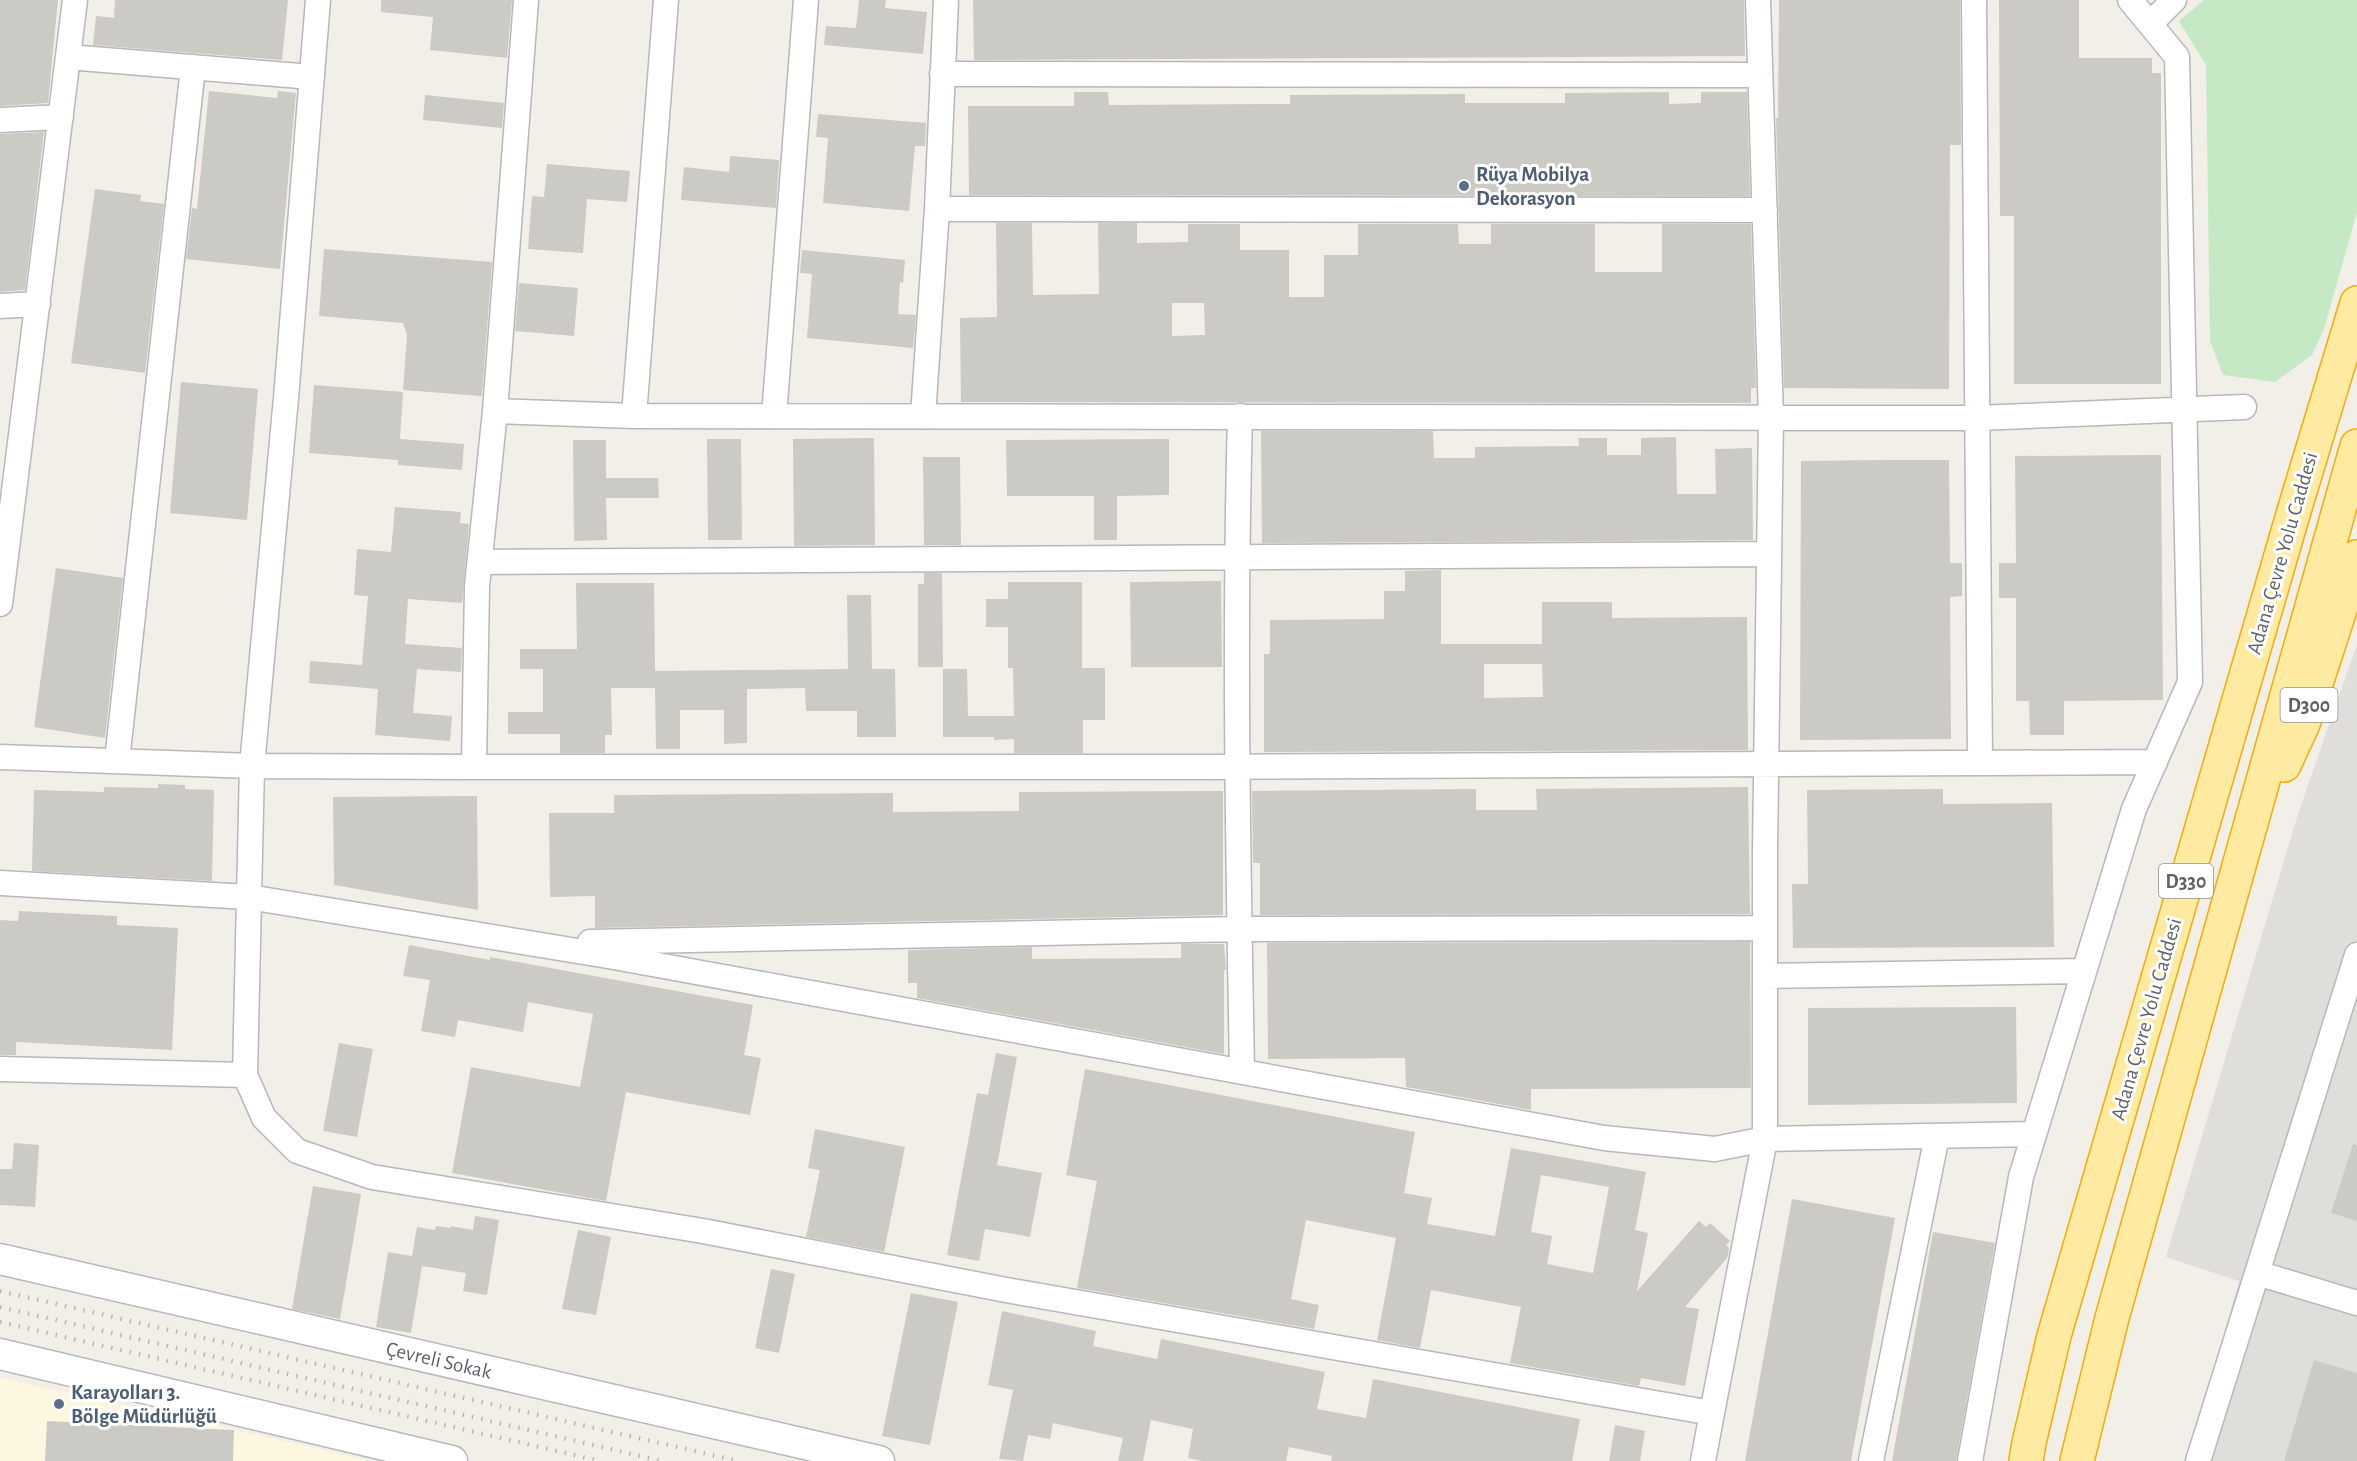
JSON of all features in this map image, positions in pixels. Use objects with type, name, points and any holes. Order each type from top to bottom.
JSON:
[{"type":"highway","name":"Adana Çevre Yolu Caddesi","points":[[2026,1461],[2028,1443],[2054,1336],[2290,522],[2357,303]]},
{"type":"highway","name":"D330","points":[[2077,1461],[2115,1306],[2357,446]]},
{"type":"highway","name":"D300","points":[[2245,848],[2303,724],[2357,556]]},
{"type":"street","points":[[0,604],[6,507],[38,304],[75,0]]},
{"type":"street","points":[[318,0],[286,398],[252,766],[245,1075],[264,1118],[297,1151],[372,1177],[704,1231],[1006,1290],[1712,1413]]},
{"type":"street","points":[[474,767],[477,586],[495,411],[526,0]]},
{"type":"street","points":[[634,416],[666,0]]},
{"type":"street","points":[[774,416],[806,0]]},
{"type":"street","points":[[923,416],[937,209],[946,0]]},
{"type":"street","points":[[1703,1461],[1765,1138],[1766,764],[1771,417],[1758,0]]},
{"type":"street","points":[[1974,0],[1980,763]]},
{"type":"street","points":[[1970,1461],[2021,1177],[2134,809],[2190,682],[2177,57],[2130,0]]},
{"type":"street","points":[[2150,24],[2174,0]]},
{"type":"street","points":[[68,57],[312,77]]},
{"type":"street","points":[[117,761],[193,67]]},
{"type":"street","points":[[942,74],[1760,75]]},
{"type":"street","points":[[0,120],[61,117]]},
{"type":"street","points":[[937,209],[1765,210]]},
{"type":"street","points":[[0,306],[38,304]]},
{"type":"street","points":[[495,411],[634,416],[1977,418],[2244,407]]},
{"type":"street","points":[[1240,416],[1236,557],[1242,1071]]},
{"type":"street","points":[[480,562],[1769,554]]},
{"type":"street","points":[[0,758],[252,766],[474,767],[1237,767],[2155,762]]},
{"type":"street","points":[[0,883],[249,897],[527,943],[1604,1138],[1715,1149],[1765,1138],[2034,1134]]},
{"type":"street","points":[[527,943],[1240,929],[1765,928]]},
{"type":"street","points":[[2198,1461],[2258,1273],[2351,998],[2357,955]]},
{"type":"street","points":[[1765,976],[2084,971]]},
{"type":"street","points":[[0,1069],[245,1075]]},
{"type":"street","points":[[1871,1461],[1937,1136]]},
{"type":"street","name":"Çevreli Sokak","points":[[0,1259],[879,1461]]},
{"type":"street","points":[[2258,1273],[2357,1303]]},
{"type":"street","points":[[0,1354],[452,1461]]},
{"type":"shaded area","points":[[2357,644],[2357,1461],[2187,1461],[2239,1281],[2166,1257],[2298,814]]},
{"type":"shaded area","name":"Karayolları 3. Bölge Müdürlüğü","points":[[0,1378],[234,1430],[371,1461],[0,1461]]},
{"type":"green space","points":[[2204,0],[2357,0],[2357,212],[2324,329],[2312,355],[2275,382],[2223,375],[2210,341],[2206,65],[2179,21]]},
{"type":"building","points":[[0,0],[58,0],[48,103],[0,106]]},
{"type":"building","points":[[115,0],[288,0],[282,60],[93,45],[96,16],[114,18]]},
{"type":"building","points":[[381,0],[512,0],[507,58],[430,50],[433,17],[381,12]]},
{"type":"building","points":[[859,0],[886,0],[885,8],[927,12],[923,54],[824,45],[826,26],[856,28]]},
{"type":"building","points":[[973,0],[1744,0],[1745,56],[974,60]]},
{"type":"building","points":[[1779,0],[1960,0],[1961,145],[1950,145],[1949,389],[1784,388],[1776,118],[1778,118]]},
{"type":"building","points":[[1999,0],[2079,0],[2079,58],[2152,58],[2152,73],[2161,73],[2161,384],[2014,384],[2014,216],[2000,216]]},
{"type":"building","points":[[209,91],[277,98],[278,91],[296,93],[280,269],[186,259],[192,208],[197,209]]},
{"type":"building","points":[[1074,92],[1108,92],[1109,105],[1290,104],[1290,95],[1465,94],[1465,103],[1565,103],[1565,93],[1669,92],[1669,104],[1701,103],[1701,92],[1747,92],[1750,196],[969,195],[968,106],[1074,106]]},
{"type":"building","points":[[425,95],[504,103],[502,128],[423,120]]},
{"type":"building","points":[[818,114],[926,123],[925,146],[915,146],[909,211],[823,203],[828,138],[816,137]]},
{"type":"building","points":[[44,132],[25,290],[0,292],[0,134]]},
{"type":"building","points":[[730,156],[779,160],[776,208],[681,200],[684,167],[729,172]]},
{"type":"building","points":[[547,164],[630,171],[627,202],[587,199],[583,253],[528,249],[532,196],[544,197]]},
{"type":"building","points":[[95,189],[141,195],[140,201],[164,204],[145,373],[71,363]]},
{"type":"building","points":[[996,223],[1032,223],[1033,295],[1099,294],[1098,223],[1137,223],[1137,243],[1188,242],[1188,224],[1240,224],[1240,250],[1289,250],[1289,297],[1324,297],[1324,255],[1358,255],[1358,224],[1458,224],[1459,244],[1491,244],[1491,224],[1595,224],[1595,272],[1662,272],[1662,224],[1751,224],[1756,388],[1751,388],[1751,403],[961,402],[960,318],[997,317]],"holes":[[[1172,303],[1204,303],[1205,335],[1172,336]]]},
{"type":"building","points":[[324,249],[492,262],[482,396],[403,390],[407,335],[403,323],[319,316]]},
{"type":"building","points":[[802,250],[905,260],[903,283],[900,282],[898,314],[916,315],[913,348],[807,338],[812,274],[800,273]]},
{"type":"building","points":[[519,283],[578,288],[574,336],[515,331]]},
{"type":"building","points":[[181,382],[258,389],[247,520],[170,513]]},
{"type":"building","points":[[314,385],[403,392],[400,439],[464,444],[462,470],[398,465],[398,460],[309,453]]},
{"type":"building","points":[[1261,431],[1433,431],[1434,458],[1475,458],[1475,447],[1579,446],[1578,438],[1607,438],[1607,455],[1641,455],[1641,438],[1676,437],[1677,494],[1716,494],[1715,449],[1752,448],[1753,540],[1262,543]]},
{"type":"building","points":[[874,438],[875,545],[794,546],[793,439]]},
{"type":"building","points":[[707,439],[741,439],[742,540],[708,540]]},
{"type":"building","points":[[1169,439],[1169,495],[1117,496],[1117,540],[1094,540],[1094,496],[1007,496],[1006,440]]},
{"type":"building","points":[[573,440],[606,440],[606,478],[658,478],[659,498],[606,498],[607,540],[574,541]]},
{"type":"building","points":[[2161,455],[2163,700],[2064,701],[2064,735],[2030,735],[2029,701],[2016,701],[2016,598],[1999,598],[1999,563],[2016,563],[2015,456]]},
{"type":"building","points":[[923,457],[960,457],[961,545],[924,545]]},
{"type":"building","points":[[1949,460],[1950,563],[1962,563],[1962,596],[1950,597],[1951,739],[1800,740],[1801,461]]},
{"type":"building","points":[[395,507],[461,512],[460,523],[469,524],[462,603],[408,599],[405,644],[462,648],[461,672],[417,669],[413,713],[452,716],[450,741],[375,735],[378,689],[309,683],[310,661],[362,665],[368,596],[354,595],[357,549],[391,552]]},
{"type":"building","points":[[56,568],[123,578],[105,738],[34,727]]},
{"type":"building","points":[[1441,570],[1441,644],[1542,644],[1542,602],[1612,602],[1612,618],[1747,617],[1748,750],[1264,752],[1264,654],[1270,654],[1270,620],[1384,619],[1384,591],[1405,591],[1405,571]],"holes":[[[1484,664],[1542,664],[1543,697],[1484,698]]]},
{"type":"building","points":[[924,573],[942,573],[943,667],[918,667],[918,584],[924,584]]},
{"type":"building","points":[[1221,581],[1222,667],[1131,667],[1130,582]]},
{"type":"building","points":[[1008,582],[1082,582],[1082,668],[1105,668],[1105,720],[1083,720],[1083,753],[1014,753],[1014,739],[943,737],[943,669],[967,669],[968,716],[1014,716],[1013,668],[1008,668],[1008,627],[986,627],[986,599],[1008,599]]},
{"type":"building","points":[[576,583],[654,583],[655,671],[848,669],[847,595],[871,595],[872,669],[895,669],[896,737],[857,737],[857,711],[806,711],[805,688],[747,689],[747,743],[724,744],[724,710],[680,710],[680,749],[656,749],[655,688],[611,688],[612,735],[605,735],[605,753],[560,753],[560,734],[508,734],[508,712],[543,712],[543,669],[520,669],[520,649],[577,649]]},
{"type":"building","points":[[158,784],[185,785],[185,789],[214,790],[212,881],[32,871],[34,790],[104,792],[104,787],[158,788]]},
{"type":"building","points":[[1748,787],[1750,914],[1260,915],[1260,863],[1253,863],[1252,791],[1476,789],[1476,810],[1537,810],[1536,789]]},
{"type":"building","points":[[1943,789],[1943,804],[2052,803],[2054,947],[1793,948],[1792,884],[1808,884],[1807,790]]},
{"type":"building","points":[[1223,791],[1223,915],[595,928],[595,896],[550,897],[549,813],[614,813],[614,795],[893,793],[893,812],[1019,811],[1019,792]]},
{"type":"building","points":[[477,796],[478,910],[334,885],[333,797]]},
{"type":"building","points":[[19,911],[117,916],[117,925],[178,928],[172,1050],[16,1042],[16,1055],[0,1055],[0,920],[18,921]]},
{"type":"building","points":[[1750,942],[1751,1088],[1531,1089],[1531,1110],[1406,1087],[1405,1058],[1268,1059],[1267,943]]},
{"type":"building","points":[[1181,944],[1224,944],[1226,970],[1224,970],[1224,1054],[917,998],[917,983],[908,983],[908,950],[1032,947],[1032,959],[1181,958]]},
{"type":"building","points":[[409,945],[490,960],[490,957],[753,1005],[744,1055],[761,1058],[750,1115],[626,1092],[606,1201],[452,1173],[471,1067],[580,1087],[593,1014],[528,1002],[523,1032],[458,1020],[455,1037],[421,1031],[430,980],[403,976]]},
{"type":"building","points":[[2016,1007],[2017,1103],[1808,1105],[1808,1008]]},
{"type":"building","points":[[339,1043],[373,1049],[357,1137],[323,1131]]},
{"type":"building","points":[[996,1053],[1017,1057],[997,1165],[1042,1173],[1030,1237],[985,1229],[979,1261],[947,1255],[977,1093],[988,1095]]},
{"type":"building","points":[[1085,1069],[1415,1132],[1404,1193],[1432,1198],[1427,1224],[1495,1236],[1511,1148],[1646,1172],[1635,1230],[1648,1233],[1637,1291],[1699,1221],[1706,1227],[1710,1223],[1730,1241],[1726,1245],[1729,1248],[1727,1258],[1685,1307],[1699,1309],[1685,1386],[1641,1378],[1639,1386],[1510,1363],[1521,1307],[1431,1290],[1420,1348],[1377,1340],[1396,1238],[1306,1220],[1291,1299],[1319,1305],[1314,1329],[1077,1288],[1097,1181],[1066,1175]],"holes":[[[1541,1175],[1609,1187],[1593,1273],[1547,1264],[1552,1236],[1531,1232]]]},
{"type":"building","points":[[815,1129],[905,1147],[884,1252],[806,1237],[820,1170],[808,1168]]},
{"type":"building","points":[[14,1143],[39,1145],[35,1207],[0,1205],[0,1169],[12,1169]]},
{"type":"building","points":[[2353,1144],[2357,1145],[2357,1221],[2331,1213]]},
{"type":"building","points":[[313,1186],[361,1194],[340,1319],[292,1309]]},
{"type":"building","points":[[1792,1199],[1895,1218],[1851,1461],[1745,1461]]},
{"type":"building","points":[[475,1216],[499,1220],[487,1295],[463,1291],[466,1273],[422,1266],[411,1333],[376,1327],[388,1252],[412,1256],[417,1227],[435,1230],[436,1226],[451,1228],[451,1226],[473,1230]]},
{"type":"building","points":[[578,1230],[611,1237],[596,1315],[562,1309]]},
{"type":"building","points":[[1933,1232],[1995,1243],[1956,1461],[1892,1461]]},
{"type":"building","points":[[771,1269],[795,1274],[779,1353],[755,1348]]},
{"type":"building","points":[[911,1293],[958,1302],[930,1445],[882,1436]]},
{"type":"building","points":[[1002,1311],[1096,1331],[1093,1346],[1157,1359],[1161,1339],[1325,1372],[1317,1409],[1366,1418],[1373,1379],[1580,1419],[1572,1461],[1331,1461],[1332,1456],[1289,1447],[1286,1461],[1202,1461],[1188,1458],[1193,1429],[1151,1420],[1143,1461],[1118,1461],[1123,1438],[1053,1423],[1050,1439],[1028,1435],[1023,1461],[999,1459],[1013,1390],[988,1385]]},
{"type":"building","points":[[2314,1360],[2357,1373],[2357,1461],[2284,1461]]},
{"type":"building","points":[[47,1421],[234,1430],[233,1461],[45,1461]]},
{"type":"building","points":[[1615,1425],[1645,1431],[1640,1461],[1609,1461]]},
{"type":"railway","points":[[0,1291],[738,1461]]},
{"type":"railway","points":[[0,1307],[662,1461]]},
{"type":"railway","points":[[0,1322],[600,1461]]},
{"type":"place","name":"Rüya Mobilya Dekorasyon","points":[[1464,186]]},
{"type":"place","name":"Karayolları 3. Bölge Müdürlüğü","points":[[59,1404]]}]
